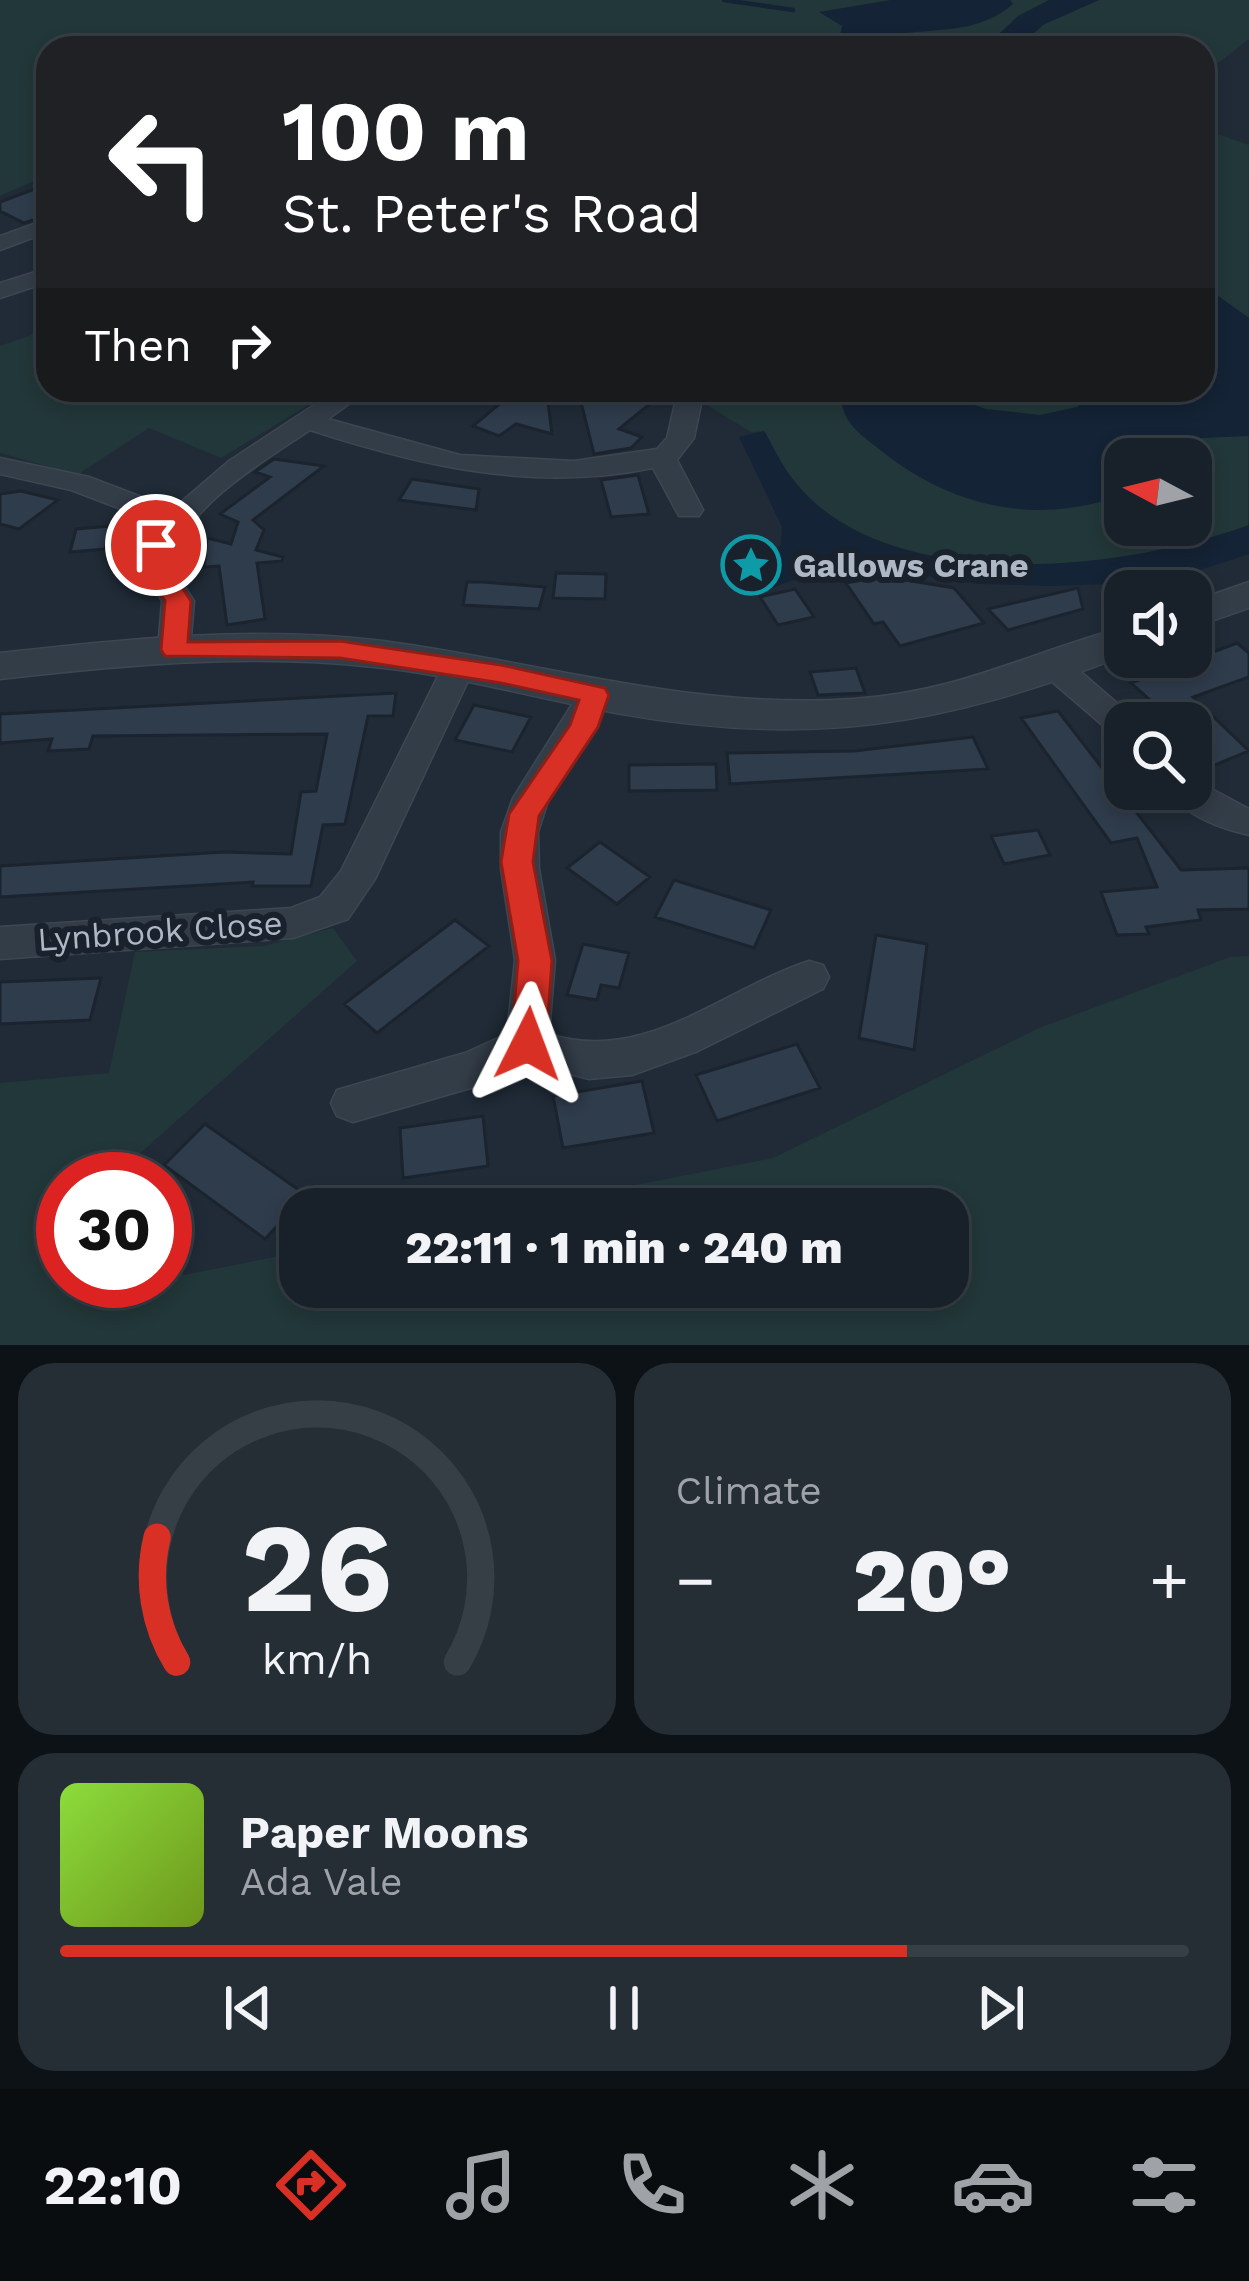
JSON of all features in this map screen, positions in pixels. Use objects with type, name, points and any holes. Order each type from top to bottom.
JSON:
[{"type":"street","points":[[6,241],[36,230]]},
{"type":"street","points":[[6,241],[36,255]]},
{"type":"street","points":[[0,291],[36,278]]},
{"type":"street","points":[[174,650],[178,601],[154,563],[156,545],[174,519],[337,402]]},
{"type":"street","points":[[308,421],[408,455],[490,469],[596,469],[662,458],[678,444],[688,402]]},
{"type":"street","points":[[662,458],[689,509]]},
{"type":"street","points":[[0,466],[80,483],[174,519]]},
{"type":"street","points":[[1212,608],[1249,594]]},
{"type":"street","points":[[0,666],[174,650],[340,650],[595,695],[740,713],[884,710],[958,697],[1104,648]]},
{"type":"street","points":[[1055,667],[1104,708]]},
{"type":"street","name":"Lynbrook Close","points":[[0,944],[292,923],[334,908],[356,879],[458,668]]},
{"type":"street","points":[[528,1044],[535,961],[517,862],[524,814],[584,727],[595,695]]},
{"type":"street","points":[[1212,806],[1249,822]]},
{"type":"street","points":[[353,1103],[474,1069],[528,1044],[550,1054],[610,1061],[669,1042],[808,977]]},
{"type":"green space","points":[[0,0],[1249,0],[1249,39],[1215,66],[1215,36],[36,36],[36,180],[0,196]]},
{"type":"green space","points":[[1215,133],[1249,145],[1248,526],[1212,539],[1212,438],[1104,438],[1104,546],[1189,546],[1107,561],[1059,564],[959,560],[864,534],[824,511],[792,479],[764,431],[751,432],[706,402],[1215,402]]},
{"type":"green space","points":[[36,333],[36,402],[313,402],[221,458],[149,428],[77,475],[0,453],[0,346]]},
{"type":"green space","points":[[333,928],[357,961],[141,1152],[36,1152],[36,1308],[192,1308],[192,1273],[279,1256],[279,1308],[969,1308],[969,1188],[621,1188],[773,1158],[1039,1028],[1230,957],[1249,956],[1249,1345],[0,1345],[0,1083],[109,1073],[135,952],[264,946]]},
{"type":"water","points":[[891,0],[1010,0],[1013,4],[979,23],[885,36],[840,36],[842,26],[819,12]]},
{"type":"water","points":[[1049,0],[1099,0],[1043,25],[1031,36],[997,36],[1018,16]]},
{"type":"water","points":[[1215,294],[1249,318],[1249,436],[1104,438],[1104,500],[1090,504],[1028,510],[997,506],[938,487],[858,432],[842,405],[966,402],[1040,415],[1083,402],[1215,402]]},
{"type":"water","points":[[764,431],[792,478],[833,517],[884,543],[944,558],[1008,564],[1074,562],[1175,546],[1212,546],[1212,537],[1249,525],[1249,554],[1200,570],[1104,570],[1104,584],[1051,586],[978,584],[841,562],[759,593],[744,574],[781,545],[782,527],[739,437]]},
{"type":"building","points":[[36,188],[36,219],[24,223],[0,211],[0,202]]},
{"type":"building","points":[[502,402],[548,402],[552,434],[516,424],[499,436],[473,426]]},
{"type":"building","points":[[581,402],[652,402],[619,429],[642,437],[631,448],[594,454]]},
{"type":"building","points":[[274,459],[324,466],[253,520],[264,530],[256,550],[283,557],[282,561],[257,563],[265,619],[227,625],[219,566],[204,567],[207,538],[231,544],[238,522],[220,514],[270,477],[255,472]]},
{"type":"building","points":[[638,475],[649,514],[611,517],[601,480]]},
{"type":"building","points":[[412,479],[479,489],[476,510],[399,500]]},
{"type":"building","points":[[21,491],[58,500],[19,529],[0,524],[0,494]]},
{"type":"building","points":[[111,526],[105,549],[70,552],[76,529]]},
{"type":"building","points":[[556,573],[606,574],[605,599],[553,598]]},
{"type":"building","points":[[881,576],[954,588],[984,623],[900,646],[883,622],[874,624],[846,583]]},
{"type":"building","points":[[467,582],[545,587],[539,609],[463,605]]},
{"type":"building","points":[[1078,588],[1083,609],[1008,630],[988,609]]},
{"type":"building","points":[[795,589],[814,617],[778,625],[760,597]]},
{"type":"building","points":[[1237,643],[1249,653],[1249,677],[1193,697],[1198,702],[1152,702],[1131,683],[1144,678],[1212,678],[1212,652]]},
{"type":"building","points":[[856,668],[865,693],[818,695],[810,672]]},
{"type":"building","points":[[396,693],[393,716],[368,716],[345,824],[323,825],[311,886],[252,886],[253,882],[0,897],[0,866],[224,852],[291,854],[301,792],[316,791],[327,734],[93,736],[89,749],[48,751],[52,739],[0,743],[0,714]]},
{"type":"building","points":[[474,705],[531,717],[512,752],[455,740]]},
{"type":"building","points":[[1058,711],[1104,770],[1104,810],[1135,810],[1181,870],[1249,868],[1249,909],[1198,910],[1201,920],[1146,927],[1149,934],[1117,935],[1101,892],[1157,887],[1137,838],[1111,843],[1021,718]]},
{"type":"building","points":[[1212,715],[1249,751],[1212,762]]},
{"type":"building","points":[[973,737],[988,769],[730,784],[727,753],[854,751]]},
{"type":"building","points":[[716,764],[717,790],[629,791],[629,765]]},
{"type":"building","points":[[1038,830],[1050,855],[1004,864],[991,836]]},
{"type":"building","points":[[600,842],[650,877],[617,904],[567,868]]},
{"type":"building","points":[[674,880],[771,910],[754,948],[655,917]]},
{"type":"building","points":[[455,920],[489,946],[377,1033],[344,1004]]},
{"type":"building","points":[[876,935],[927,944],[914,1050],[859,1038]]},
{"type":"building","points":[[583,944],[629,953],[619,988],[601,985],[597,1000],[567,995]]},
{"type":"building","points":[[101,978],[90,1020],[0,1024],[0,982]]},
{"type":"building","points":[[797,1044],[820,1088],[717,1121],[696,1075]]},
{"type":"building","points":[[642,1081],[654,1133],[563,1148],[553,1096]]},
{"type":"building","points":[[483,1116],[488,1166],[403,1178],[400,1128]]},
{"type":"building","points":[[205,1124],[296,1188],[279,1188],[279,1224],[265,1239],[192,1186],[192,1152],[177,1152]]},
{"type":"waterway","points":[[724,0],[793,10]]},
{"type":"place","name":"Gallows Crane","points":[[751,565]]},
{"type":"route","points":[[156,545],[154,563],[178,601],[174,650],[340,650],[501,674],[595,695],[584,727],[524,814],[517,862],[530,911],[535,961],[528,1044]]}]
